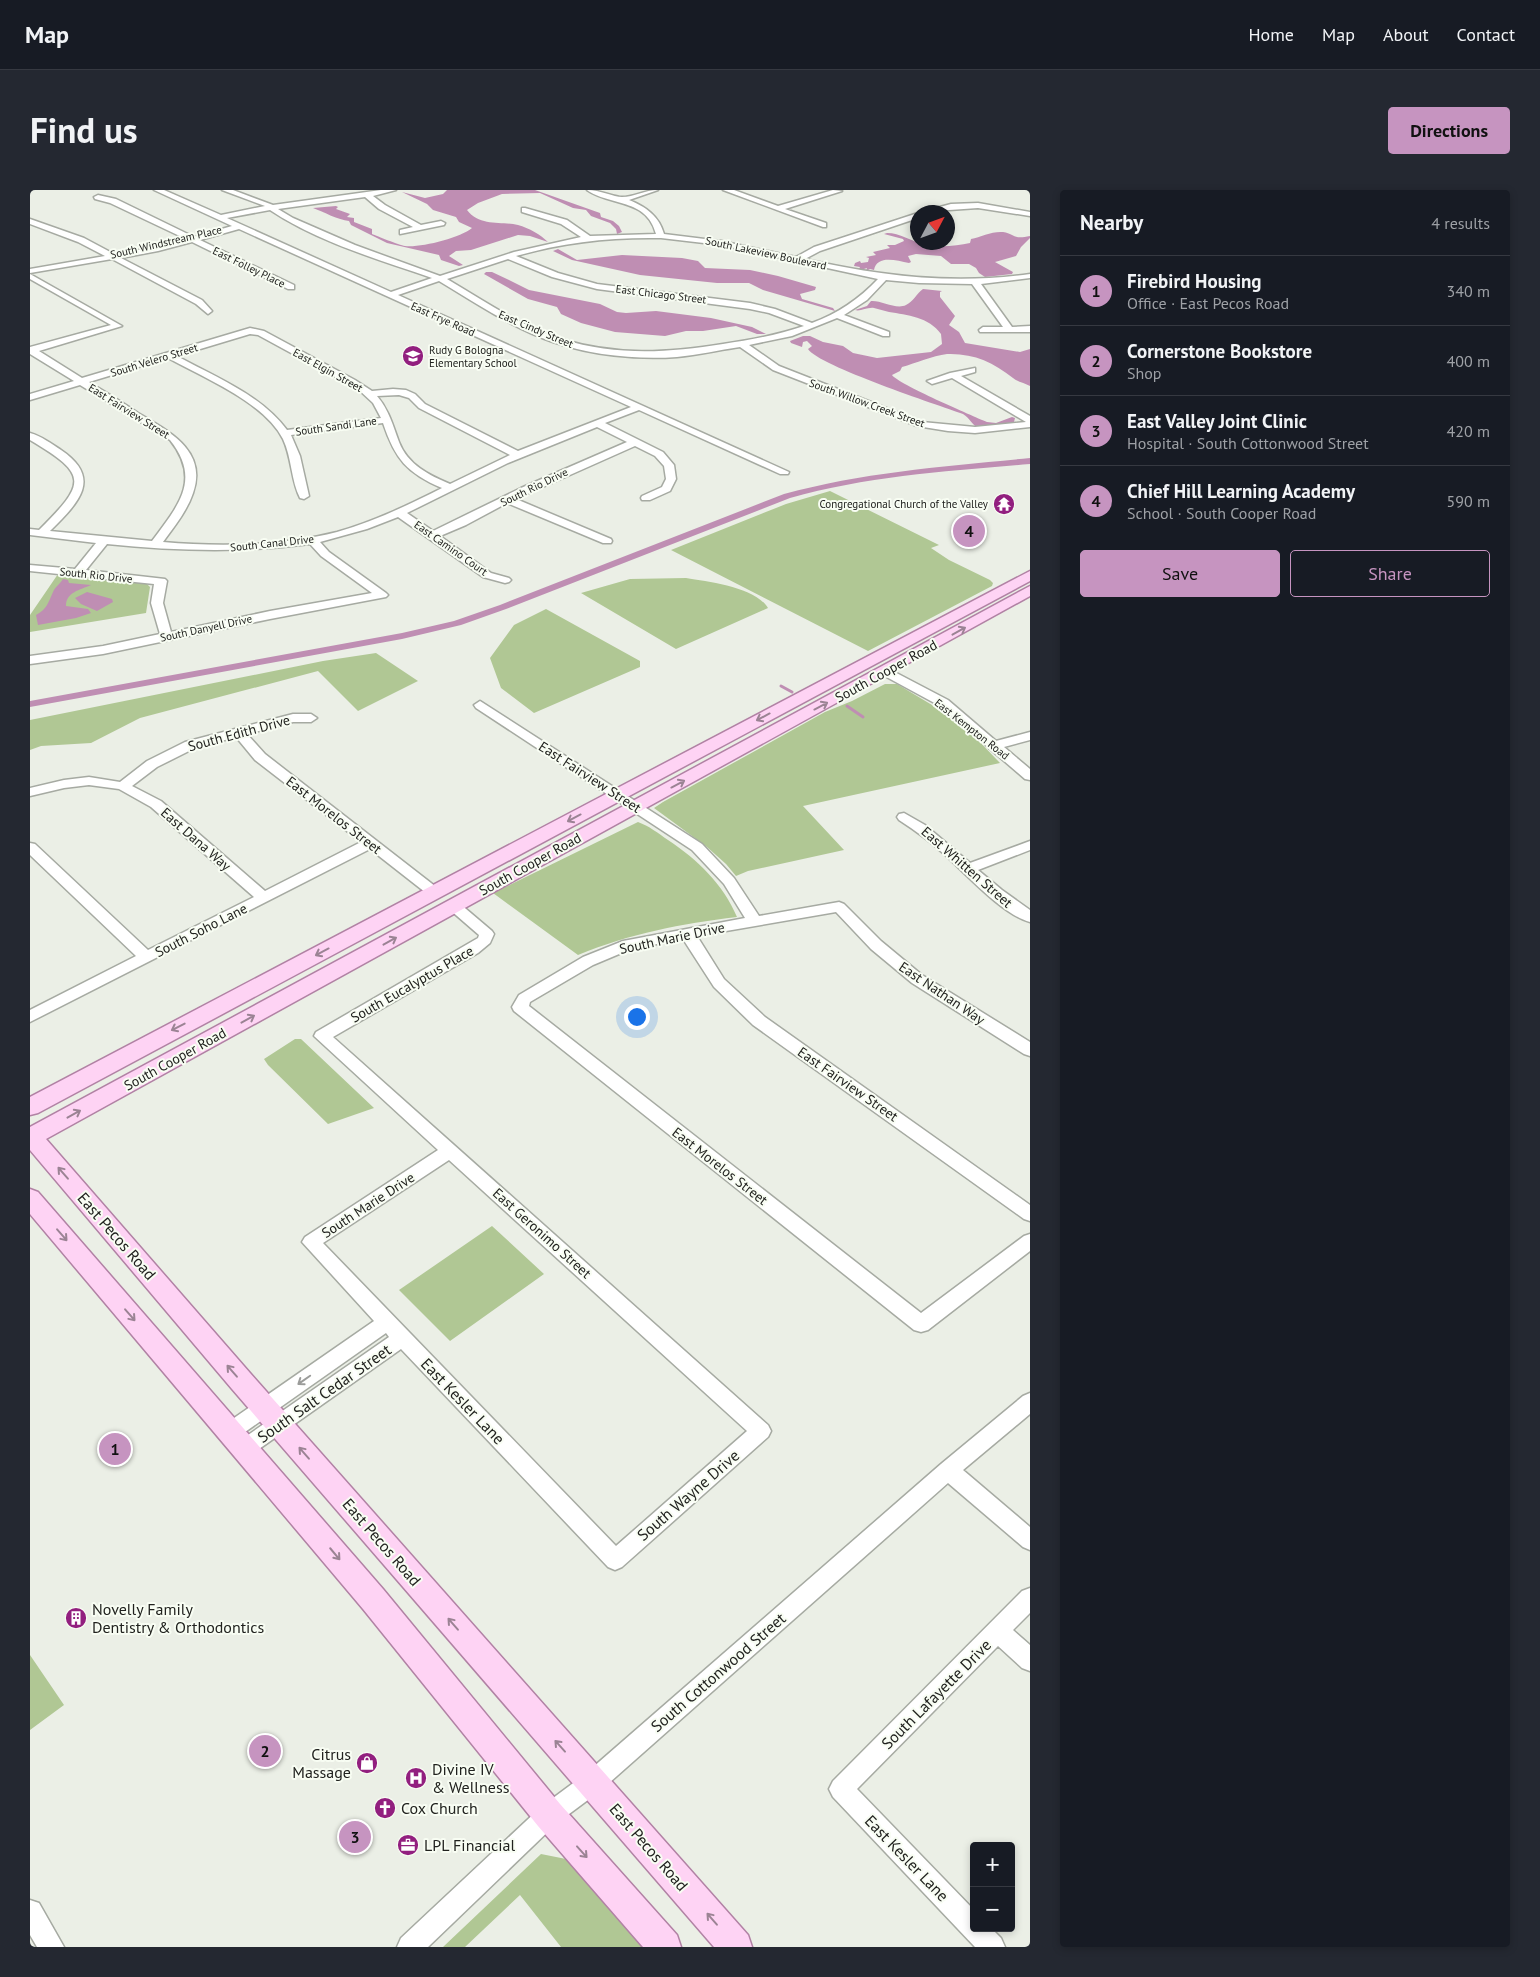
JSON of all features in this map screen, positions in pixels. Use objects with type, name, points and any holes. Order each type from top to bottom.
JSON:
[{"type":"main road","name":"South Cooper Road","points":[[30,1107],[435,893],[1030,574]]},
{"type":"main road","points":[[1013,584],[1029,591]]},
{"type":"main road","name":"South Cooper Road","points":[[30,1137],[886,671],[1029,591]]},
{"type":"main road","points":[[868,662],[886,671]]},
{"type":"main road","name":"East Pecos Road","points":[[30,1137],[271,1416],[736,1947]]},
{"type":"main road","points":[[30,1198],[238,1440],[470,1716],[549,1815],[665,1947]]},
{"type":"street","name":"East Frye Road","points":[[158,190],[784,472]]},
{"type":"street","name":"East Cindy Street","points":[[226,190],[256,200],[271,207],[290,220],[343,243],[441,279],[505,317],[556,340],[614,353],[677,354],[742,344],[789,334],[837,315],[864,298],[884,277]]},
{"type":"street","name":"South Windstream Place","points":[[219,218],[271,207],[392,190]]},
{"type":"street","points":[[591,190],[620,200],[652,216],[660,229],[661,236]]},
{"type":"street","points":[[620,200],[654,190]]},
{"type":"street","points":[[727,190],[823,224]]},
{"type":"street","points":[[779,208],[838,191]]},
{"type":"street","points":[[367,195],[382,207],[420,228]]},
{"type":"street","name":"East Folley Place","points":[[98,197],[113,201],[290,287]]},
{"type":"street","points":[[955,207],[965,205],[999,207],[1030,214]]},
{"type":"street","points":[[525,210],[564,222],[589,239]]},
{"type":"street","points":[[798,259],[824,247],[910,220]]},
{"type":"street","points":[[30,221],[61,232],[111,256],[199,302],[208,311]]},
{"type":"street","points":[[403,232],[441,223]]},
{"type":"street","name":"South Windstream Place","points":[[30,269],[111,256],[240,227]]},
{"type":"street","name":"South Lakeview Boulevard","points":[[390,295],[543,247],[589,239],[661,236],[730,244],[884,277],[928,282],[974,282],[1030,276]]},
{"type":"street","name":"East Chicago Street","points":[[511,257],[556,275],[597,286],[725,301],[772,311],[813,326]]},
{"type":"street","points":[[928,282],[929,271]]},
{"type":"street","points":[[30,276],[118,326],[30,351]]},
{"type":"street","points":[[974,282],[1009,330]]},
{"type":"street","points":[[837,315],[886,334]]},
{"type":"street","points":[[983,330],[1030,329]]},
{"type":"street","name":"South Velero Street","points":[[30,397],[250,331]]},
{"type":"street","name":"East Elgin Street","points":[[250,331],[261,333],[354,383],[370,394],[381,406],[401,457],[409,466],[424,476],[450,488]]},
{"type":"street","name":"South Willow Creek Street","points":[[742,344],[776,368],[920,424],[939,428],[983,431],[1030,424]]},
{"type":"street","name":"East Fairview Street","points":[[30,351],[173,438],[184,449],[191,474],[190,490],[183,506],[155,545]]},
{"type":"street","points":[[607,361],[614,353]]},
{"type":"street","points":[[169,355],[253,402],[270,414],[285,433],[293,451],[304,496]]},
{"type":"street","points":[[932,381],[972,370]]},
{"type":"street","points":[[953,375],[1030,420]]},
{"type":"street","points":[[370,394],[400,392],[414,396],[422,406],[518,455]]},
{"type":"street","name":"South Canal Drive","points":[[30,532],[192,548],[235,548],[313,540],[368,525],[400,513],[518,455],[638,407]]},
{"type":"street","name":"South Sandi Lane","points":[[285,433],[387,420]]},
{"type":"street","points":[[597,423],[659,454],[669,465],[671,479],[666,489],[646,498]]},
{"type":"street","points":[[30,436],[68,461],[77,470],[81,482],[77,493],[42,533]]},
{"type":"street","name":"South Rio Drive","points":[[433,535],[470,520],[573,468],[636,442]]},
{"type":"street","points":[[507,500],[607,541]]},
{"type":"street","name":"East Camino Court","points":[[400,513],[487,575],[505,580]]},
{"type":"street","points":[[78,573],[104,540]]},
{"type":"street","points":[[313,540],[324,554],[382,595]]},
{"type":"street","name":"South Rio Drive","points":[[30,568],[161,581],[156,595],[156,607],[168,637]]},
{"type":"street","name":"South Danyell Drive","points":[[30,660],[103,650],[270,615],[382,595]]},
{"type":"street","name":"East Kempton Road","points":[[886,671],[944,704],[996,745],[1030,776]]},
{"type":"street","name":"East Fairview Street","points":[[480,705],[708,856],[737,890],[754,921]]},
{"type":"street","name":"South Edith Drive","points":[[123,786],[152,764],[190,745],[293,718],[311,718]]},
{"type":"street","name":"East Morelos Street","points":[[239,732],[260,757],[435,893]]},
{"type":"street","points":[[996,745],[1030,736]]},
{"type":"street","points":[[30,792],[64,784],[89,781],[123,786]]},
{"type":"street","name":"East Dana Way","points":[[123,786],[156,804],[264,898]]},
{"type":"street","name":"East Whitten Street","points":[[904,817],[921,827],[1015,909],[1030,917]]},
{"type":"street","name":"South Soho Lane","points":[[30,1017],[371,843]]},
{"type":"street","points":[[967,869],[1030,845]]},
{"type":"street","points":[[30,847],[147,958]]},
{"type":"street","name":"South Eucalyptus Place","points":[[322,1036],[474,949],[485,940],[487,934],[454,906]]},
{"type":"street","name":"South Marie Drive","points":[[520,1007],[524,999],[588,961],[628,945],[839,907]]},
{"type":"street","name":"East Nathan Way","points":[[839,907],[876,945],[917,979],[1030,1050]]},
{"type":"street","name":"East Fairview Street","points":[[688,933],[720,983],[759,1022],[1030,1214]]},
{"type":"street","name":"East Morelos Street","points":[[520,1007],[921,1324],[1030,1241]]},
{"type":"street","name":"East Geronimo Street","points":[[322,1036],[761,1431]]},
{"type":"street","name":"South Marie Drive","points":[[311,1242],[450,1151]]},
{"type":"street","name":"East Kesler Lane","points":[[311,1242],[615,1560]]},
{"type":"street","name":"South Salt Cedar Street","points":[[238,1440],[271,1416],[324,1366],[387,1322]]},
{"type":"street","name":"South Salt Cedar Street","points":[[271,1416],[339,1382],[402,1338]]},
{"type":"street","points":[[346,1351],[360,1367]]},
{"type":"street","points":[[324,1366],[339,1382]]},
{"type":"street","name":"South Cottonwood Street","points":[[410,1947],[549,1815],[592,1783],[948,1470],[1030,1402]]},
{"type":"street","name":"South Wayne Drive","points":[[615,1560],[761,1431]]},
{"type":"street","points":[[948,1470],[1030,1540]]},
{"type":"street","name":"South Lafayette Drive","points":[[841,1789],[1030,1598]]},
{"type":"street","points":[[998,1631],[1030,1660]]},
{"type":"street","name":"East Kesler Lane","points":[[841,1789],[970,1924]]},
{"type":"street","points":[[30,1912],[51,1947]]},
{"type":"street","name":"East Kesler Lane","points":[[978,1932],[992,1947]]},
{"type":"green space","points":[[830,491],[939,545],[931,548],[949,560],[990,580],[993,583],[992,586],[868,651],[671,550],[786,504]]},
{"type":"green space","points":[[58,574],[147,584],[150,587],[146,613],[30,632],[30,615]]},
{"type":"green space","points":[[686,578],[743,590],[762,601],[768,608],[676,649],[581,593],[630,579]]},
{"type":"green space","points":[[546,609],[640,661],[640,667],[534,713],[501,688],[490,658],[514,625]]},
{"type":"green space","points":[[376,653],[418,681],[358,711],[318,671],[140,718],[91,743],[41,746],[30,750],[30,720],[323,661]]},
{"type":"green space","points":[[885,684],[897,684],[932,705],[974,736],[1000,763],[803,806],[844,850],[748,871],[736,876],[707,847],[654,808],[825,712]]},
{"type":"green space","points":[[638,822],[657,832],[699,864],[725,894],[737,917],[656,930],[598,947],[578,955],[493,893]]},
{"type":"green space","points":[[295,1039],[301,1039],[374,1108],[328,1124],[264,1059]]},
{"type":"green space","points":[[492,1226],[544,1274],[450,1341],[399,1290]]},
{"type":"green space","points":[[30,1655],[64,1705],[30,1730]]},
{"type":"green space","points":[[541,1854],[571,1860],[644,1947],[561,1947],[520,1895],[465,1947],[443,1947]]},
{"type":"shaded area","points":[[447,190],[535,190],[600,213],[601,217],[613,221],[619,226],[622,232],[617,234],[616,229],[610,223],[591,216],[586,210],[573,208],[540,193],[502,194],[478,203],[467,210],[478,219],[484,221],[518,225],[526,228],[548,242],[530,236],[518,235],[471,250],[456,251],[449,256],[463,265],[459,266],[441,260],[439,255],[387,243],[351,225],[349,221],[336,218],[313,208],[336,206],[338,207],[336,209],[350,214],[347,217],[354,218],[354,222],[372,229],[372,234],[405,246],[420,245],[449,239],[472,228],[459,222],[456,217],[433,210],[427,204],[402,192],[425,198],[443,194]]},
{"type":"shaded area","points":[[999,232],[1017,237],[1030,236],[1030,238],[1021,247],[1016,256],[995,262],[1013,272],[1012,274],[985,277],[969,264],[951,264],[941,256],[916,254],[908,256],[911,262],[909,263],[883,260],[876,265],[874,270],[866,271],[867,268],[858,271],[860,267],[854,266],[855,263],[860,261],[861,263],[868,262],[869,258],[866,257],[876,255],[873,252],[890,248],[887,245],[895,245],[904,241],[903,239],[884,234],[896,234],[910,239],[910,250],[955,250],[955,246],[970,243],[971,239]]},
{"type":"shaded area","points":[[558,249],[577,260],[622,255],[682,258],[698,261],[705,268],[750,270],[778,276],[816,287],[815,290],[800,294],[802,299],[833,308],[835,311],[763,290],[749,283],[717,283],[640,275],[572,260],[553,251]]},
{"type":"shaded area","points":[[492,272],[529,290],[600,304],[617,312],[656,311],[711,318],[752,327],[766,334],[757,334],[736,326],[703,331],[686,331],[665,336],[615,332],[581,323],[561,314],[557,307],[528,299],[484,274]]},
{"type":"shaded area","points":[[923,289],[942,291],[940,292],[940,297],[955,316],[949,325],[959,332],[965,343],[1020,352],[1030,349],[1030,386],[990,363],[974,357],[956,354],[941,355],[902,367],[900,371],[892,375],[921,392],[987,422],[996,423],[1012,417],[1015,418],[1014,422],[978,428],[963,414],[880,385],[833,365],[808,349],[812,346],[807,341],[803,342],[802,347],[790,341],[803,336],[810,336],[823,342],[843,346],[853,353],[877,358],[931,352],[942,344],[941,334],[924,320],[874,308],[855,310],[867,306],[871,301],[893,306],[906,305]]},
{"type":"shaded area","points":[[63,579],[68,580],[69,583],[91,585],[71,595],[66,606],[88,609],[91,613],[76,618],[38,625],[36,615],[45,608],[54,590]]},
{"type":"shaded area","points":[[87,592],[112,599],[113,602],[97,611],[81,604],[75,598]]},
{"type":"waterway","points":[[30,704],[402,636],[457,623],[503,607],[787,496],[823,486],[916,471],[1030,461]]},
{"type":"waterway","points":[[781,686],[792,692]]},
{"type":"waterway","points":[[847,706],[863,717]]},
{"type":"place","name":"Rudy G Bologna Elementary School","points":[[413,356]]},
{"type":"place","name":"Congregational Church of the Valley","points":[[1004,504]]},
{"type":"place","name":"Chief Hill Learning Academy","points":[[969,531]]},
{"type":"place","name":"Firebird Housing","points":[[115,1449]]},
{"type":"place","name":"Novelly Family Dentistry & Orthodontics","points":[[76,1618]]},
{"type":"place","name":"Cornerstone Bookstore","points":[[265,1751]]},
{"type":"place","name":"Citrus Massage","points":[[367,1763]]},
{"type":"place","name":"Divine IV & Wellness","points":[[416,1778]]},
{"type":"place","name":"Cox Church","points":[[385,1808]]},
{"type":"place","name":"East Valley Joint Clinic","points":[[355,1837]]},
{"type":"place","name":"LPL Financial","points":[[408,1845]]}]
